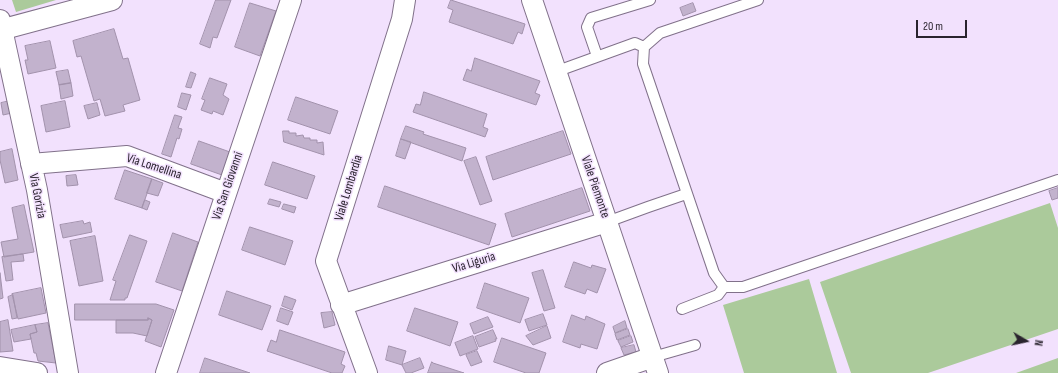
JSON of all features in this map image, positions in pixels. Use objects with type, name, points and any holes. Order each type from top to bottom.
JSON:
[{"type":"street","points":[[1,27],[112,0]]},
{"type":"street","name":"Via San Giovanni","points":[[166,373],[291,0]]},
{"type":"street","name":"Viale Lombardia","points":[[367,373],[326,260],[402,19],[405,0]]},
{"type":"street","name":"Viale Piemonte","points":[[532,0],[555,72],[656,365]]},
{"type":"street","name":"Via Gorizia","points":[[1,27],[31,164],[68,373]]},
{"type":"street","name":"Via Lomellina","points":[[31,164],[127,156],[226,193]]},
{"type":"street","name":"Via Liguria","points":[[341,304],[607,222]]},
{"type":"street","points":[[607,373],[656,365]]},
{"type":"street","points":[[0,367],[37,373]]},
{"type":"lane","points":[[597,56],[587,27],[591,18],[650,0]]},
{"type":"lane","points":[[724,287],[714,273],[686,194],[643,64],[644,47],[660,33],[758,0]]},
{"type":"lane","points":[[555,72],[636,43],[644,47]]},
{"type":"lane","points":[[724,287],[743,286],[1058,180]]},
{"type":"lane","points":[[607,222],[648,206],[686,194]]},
{"type":"lane","points":[[682,309],[718,295],[724,287]]},
{"type":"lane","points":[[656,365],[694,345]]},
{"type":"green space","points":[[12,0],[56,0],[16,12]]},
{"type":"green space","points":[[1050,203],[1058,228],[1058,329],[928,373],[851,373],[820,282]]},
{"type":"green space","points":[[809,279],[837,373],[744,373],[723,305]]},
{"type":"green space","points":[[1058,358],[1058,373],[1016,373]]},
{"type":"building","points":[[216,0],[231,0],[217,38],[213,37],[210,48],[200,44]]},
{"type":"building","points":[[451,0],[525,24],[522,34],[518,32],[513,44],[449,22],[453,10],[448,8]]},
{"type":"building","points":[[250,3],[276,11],[260,56],[235,47]]},
{"type":"building","points":[[693,3],[696,11],[683,16],[680,8]]},
{"type":"building","points":[[114,29],[123,59],[128,58],[140,100],[123,105],[125,111],[105,116],[100,99],[94,101],[81,56],[77,57],[73,41]]},
{"type":"building","points":[[50,41],[56,68],[28,74],[25,60],[28,60],[25,46]]},
{"type":"building","points":[[475,58],[540,81],[535,93],[540,95],[536,105],[463,80],[467,69],[471,71]]},
{"type":"building","points":[[68,70],[71,83],[59,85],[56,72]]},
{"type":"building","points":[[191,72],[196,74],[191,88],[186,87]]},
{"type":"building","points":[[210,78],[227,84],[223,95],[229,99],[223,115],[213,111],[212,114],[201,110],[205,100],[202,99]]},
{"type":"building","points":[[71,83],[73,96],[61,99],[59,85]]},
{"type":"building","points":[[424,92],[487,114],[483,127],[488,129],[485,137],[413,112],[416,104],[420,105]]},
{"type":"building","points":[[182,93],[191,95],[186,110],[178,107]]},
{"type":"building","points":[[296,97],[338,111],[330,134],[288,120]]},
{"type":"building","points":[[10,101],[12,113],[3,115],[1,103]]},
{"type":"building","points":[[65,101],[70,127],[46,132],[41,106]]},
{"type":"building","points":[[97,103],[100,115],[88,119],[84,106]]},
{"type":"building","points":[[175,115],[182,117],[178,128],[182,129],[179,139],[177,138],[171,157],[162,154]]},
{"type":"building","points":[[406,126],[424,132],[423,134],[466,148],[462,161],[401,139]]},
{"type":"building","points":[[283,131],[296,133],[296,136],[303,135],[304,138],[317,140],[317,143],[323,142],[324,155],[284,142]]},
{"type":"building","points":[[563,131],[571,154],[493,180],[486,157]]},
{"type":"building","points":[[401,139],[411,142],[405,159],[396,156]]},
{"type":"building","points":[[199,141],[230,152],[222,175],[191,164]]},
{"type":"building","points":[[12,149],[18,180],[5,183],[0,160],[0,152]]},
{"type":"building","points":[[476,157],[492,201],[480,205],[464,161]]},
{"type":"building","points":[[273,162],[315,176],[307,199],[265,185]]},
{"type":"building","points":[[125,170],[152,179],[142,208],[115,199]]},
{"type":"building","points":[[76,175],[78,185],[67,186],[66,176]]},
{"type":"building","points":[[152,179],[163,183],[158,196],[147,193]]},
{"type":"building","points":[[385,186],[496,224],[489,245],[378,207]]},
{"type":"building","points":[[582,188],[590,211],[512,237],[505,214]]},
{"type":"building","points":[[1058,188],[1058,198],[1052,200],[1049,191]]},
{"type":"building","points":[[270,199],[281,202],[279,207],[268,204]]},
{"type":"building","points":[[145,200],[150,202],[147,210],[142,208]]},
{"type":"building","points":[[284,204],[296,207],[294,213],[282,209]]},
{"type":"building","points":[[24,205],[34,252],[4,257],[1,242],[18,239],[12,208]]},
{"type":"building","points":[[83,221],[84,224],[90,222],[92,232],[63,238],[60,225]]},
{"type":"building","points":[[250,227],[293,241],[285,265],[242,250]]},
{"type":"building","points":[[173,233],[198,242],[182,291],[156,282]]},
{"type":"building","points":[[130,235],[147,241],[127,298],[125,298],[125,300],[110,300],[116,281],[113,280]]},
{"type":"building","points":[[95,236],[103,281],[79,286],[70,241]]},
{"type":"building","points":[[23,254],[24,261],[11,262],[13,280],[6,281],[2,257]]},
{"type":"building","points":[[574,262],[591,268],[592,265],[606,269],[597,293],[587,289],[585,294],[565,287]]},
{"type":"building","points":[[543,270],[555,308],[544,311],[532,273]]},
{"type":"building","points":[[0,273],[3,298],[0,299]]},
{"type":"building","points":[[485,283],[529,298],[520,323],[477,308]]},
{"type":"building","points":[[41,288],[46,313],[18,319],[12,294]]},
{"type":"building","points":[[227,291],[271,306],[262,330],[219,315]]},
{"type":"building","points":[[13,295],[17,318],[12,319],[8,297]]},
{"type":"building","points":[[285,296],[296,300],[292,310],[282,306]]},
{"type":"building","points":[[75,304],[156,304],[174,310],[161,347],[145,341],[152,320],[148,318],[148,320],[75,320]]},
{"type":"building","points":[[281,308],[293,312],[288,325],[277,321]]},
{"type":"building","points":[[415,308],[458,322],[450,346],[407,331]]},
{"type":"building","points":[[332,312],[335,325],[324,328],[321,313]]},
{"type":"building","points":[[543,314],[547,325],[529,331],[525,320]]},
{"type":"building","points":[[572,315],[585,320],[586,316],[605,324],[597,349],[581,344],[580,348],[563,342]]},
{"type":"building","points":[[488,317],[493,327],[474,334],[470,324]]},
{"type":"building","points":[[148,318],[152,320],[147,336],[133,333],[116,333],[116,320],[148,320]]},
{"type":"building","points":[[8,320],[13,351],[0,352],[0,322]]},
{"type":"building","points":[[625,321],[627,328],[615,333],[613,327]]},
{"type":"building","points":[[48,323],[56,363],[38,361],[36,353],[34,353],[30,334],[37,332],[35,325]]},
{"type":"building","points":[[35,325],[37,332],[30,334],[31,339],[14,342],[11,330]]},
{"type":"building","points":[[547,326],[551,338],[533,345],[526,336]]},
{"type":"building","points":[[628,329],[630,335],[617,340],[615,334]]},
{"type":"building","points":[[280,330],[345,352],[341,364],[345,366],[342,373],[332,373],[267,351],[271,340],[276,342]]},
{"type":"building","points":[[493,330],[497,339],[495,339],[496,341],[479,347],[475,337]]},
{"type":"building","points":[[473,336],[478,349],[460,356],[455,343]]},
{"type":"building","points":[[631,336],[633,342],[621,347],[618,341]]},
{"type":"building","points":[[502,338],[546,353],[539,373],[526,373],[494,362]]},
{"type":"building","points":[[634,345],[636,352],[624,355],[621,348]]},
{"type":"building","points":[[389,346],[406,351],[402,365],[386,360]]},
{"type":"building","points":[[477,351],[482,362],[471,366],[466,355]]},
{"type":"building","points":[[205,358],[250,373],[200,373]]},
{"type":"building","points":[[420,358],[424,368],[411,373],[406,373],[402,365]]},
{"type":"building","points":[[432,362],[433,363],[464,373],[428,373]]}]
